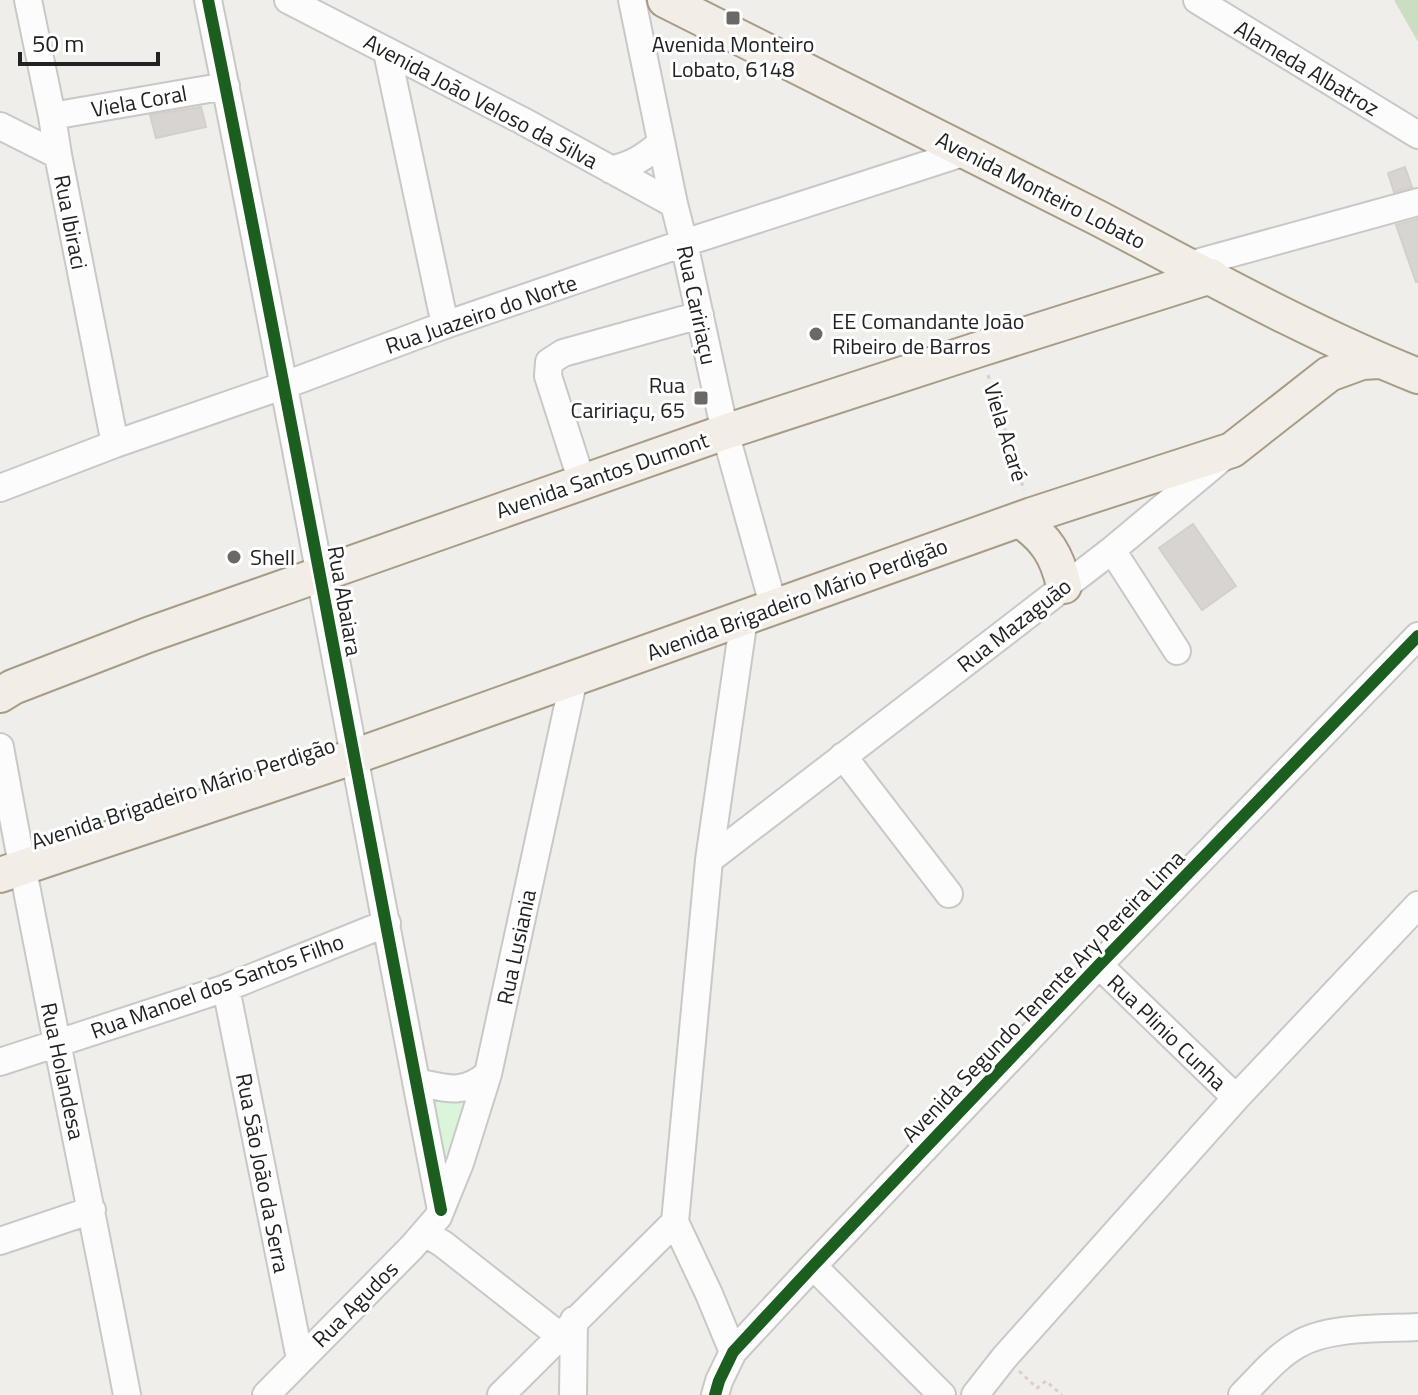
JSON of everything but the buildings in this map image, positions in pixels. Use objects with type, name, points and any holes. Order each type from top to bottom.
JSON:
[{"type":"main road","name":"Avenida Monteiro Lobato","points":[[665,0],[1313,330],[1418,376]]},
{"type":"main road","name":"Avenida Santos Dumont","points":[[0,695],[13,687],[148,635],[320,573],[1200,271]]},
{"type":"main road","points":[[1313,330],[1323,351],[1320,374],[1314,384]]},
{"type":"main road","name":"Rua Mazaguão","points":[[1232,450],[1329,374],[1362,362],[1379,361]]},
{"type":"main road","name":"Avenida Brigadeiro Mário Perdigão","points":[[11,872],[353,757],[1026,518],[1232,450]]},
{"type":"main road","points":[[1026,518],[1043,538],[1059,567],[1064,586]]},
{"type":"street","name":"Rua Ibiraci","points":[[28,0],[115,444]]},
{"type":"street","name":"Avenida João Veloso da Silva","points":[[288,0],[521,120],[674,204]]},
{"type":"street","name":"Rua Caririaçu","points":[[632,0],[725,432],[759,613]]},
{"type":"street","name":"Alameda Albatroz","points":[[1197,0],[1418,135]]},
{"type":"street","name":"Rua Abaiara","points":[[210,3],[441,1210]]},
{"type":"street","points":[[387,52],[445,325]]},
{"type":"street","points":[[400,112],[410,88],[429,73]]},
{"type":"street","name":"Viela Coral","points":[[52,116],[226,86]]},
{"type":"street","points":[[0,126],[58,155]]},
{"type":"street","points":[[611,170],[640,160],[661,143]]},
{"type":"street","name":"Rua Juazeiro do Norte","points":[[0,488],[445,325],[684,243],[966,152]]},
{"type":"street","points":[[1200,271],[1418,202]]},
{"type":"street","points":[[582,482],[548,376],[549,362],[563,353],[700,315]]},
{"type":"street","name":"Rua Mazaguão","points":[[709,860],[1112,550],[1232,450]]},
{"type":"street","points":[[1112,550],[1177,651]]},
{"type":"street","points":[[733,1352],[675,1222],[709,860],[759,613]]},
{"type":"street","name":"Avenida Segundo Tenente Ary Pereira Lima","points":[[715,1395],[733,1352],[1099,965],[1418,636]]},
{"type":"street","name":"Rua Lusiania","points":[[441,1210],[460,1163],[488,1074],[574,678]]},
{"type":"street","name":"Rua Holandesa","points":[[0,747],[11,872],[57,1042],[127,1395]]},
{"type":"street","points":[[843,756],[949,894]]},
{"type":"street","points":[[975,1395],[1004,1358],[1236,1098],[1418,905]]},
{"type":"street","name":"Rua Manoel dos Santos Filho","points":[[0,1062],[226,988],[387,923]]},
{"type":"street","name":"Rua Plinio Cunha","points":[[1099,965],[1236,1098]]},
{"type":"street","name":"Rua São João da Serra","points":[[226,988],[300,1359]]},
{"type":"street","points":[[416,1082],[462,1089],[479,1082],[488,1074]]},
{"type":"street","points":[[0,1241],[92,1210]]},
{"type":"street","name":"Rua Agudos","points":[[266,1395],[425,1233],[441,1210]]},
{"type":"street","points":[[501,1395],[675,1222]]},
{"type":"street","points":[[425,1233],[567,1328]]},
{"type":"street","points":[[813,1266],[942,1395]]},
{"type":"street","points":[[1242,1395],[1296,1345],[1322,1334],[1418,1327]]},
{"type":"street","points":[[567,1328],[573,1395]]},
{"type":"path","points":[[1004,1358],[1037,1388],[1046,1381],[1062,1395]]},
{"type":"green space","points":[[1394,0],[1418,0],[1418,42]]},
{"type":"green space","points":[[422,1085],[478,1087],[446,1167]]},
{"type":"cycle path","points":[[208,0],[441,1210]]},
{"type":"cycle path","points":[[715,1395],[733,1352],[1099,965],[1418,636]]},
{"type":"place","name":"Avenida Monteiro Lobato, 6148","points":[[733,18]]},
{"type":"place","name":"EE Comandante João Ribeiro de Barros","points":[[816,334]]},
{"type":"place","name":"Rua Caririaçu, 65","points":[[701,398]]},
{"type":"place","name":"Shell","points":[[234,557]]}]
